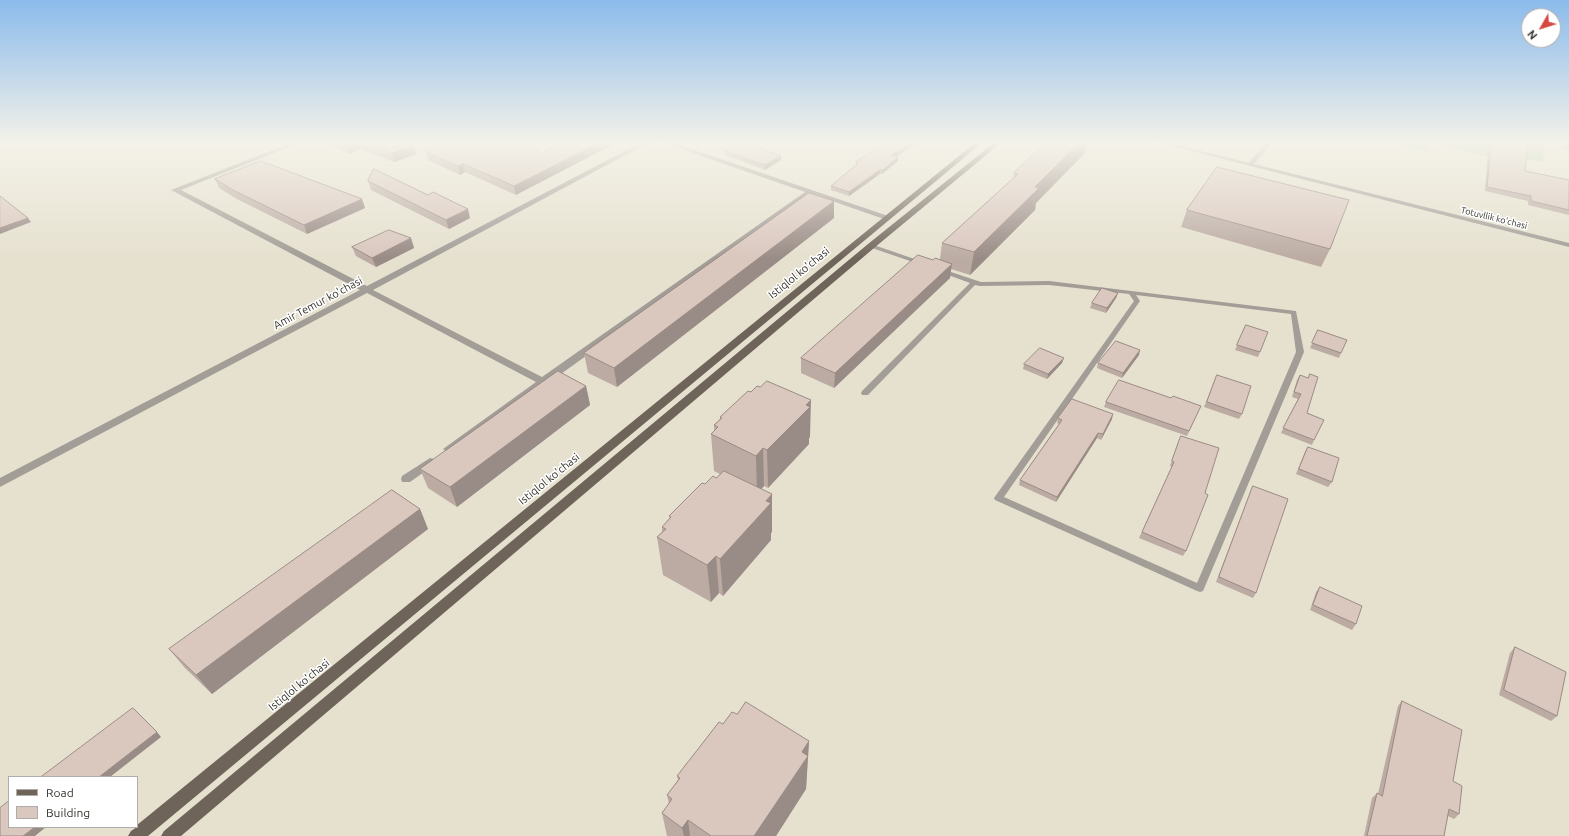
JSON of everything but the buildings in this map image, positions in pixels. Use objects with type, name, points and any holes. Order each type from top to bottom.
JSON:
[{"type":"main road","name":"Istiqlol ko'chasi","points":[[136,836],[932,181]]},
{"type":"main road","points":[[168,836],[871,246],[951,181]]},
{"type":"street","points":[[197,181],[174,190],[542,381]]},
{"type":"street","name":"Amir Temur ko'chasi","points":[[0,483],[573,181]]},
{"type":"street","points":[[778,181],[887,217]]},
{"type":"street","points":[[406,479],[810,192]]},
{"type":"lane","name":"Totuvllik ko'chasi","points":[[1314,181],[1569,245]]},
{"type":"lane","points":[[871,246],[980,284],[1049,283],[1294,312],[1300,352],[1200,588],[998,498],[1137,301],[1131,293]]},
{"type":"lane","points":[[865,393],[974,282]]}]
